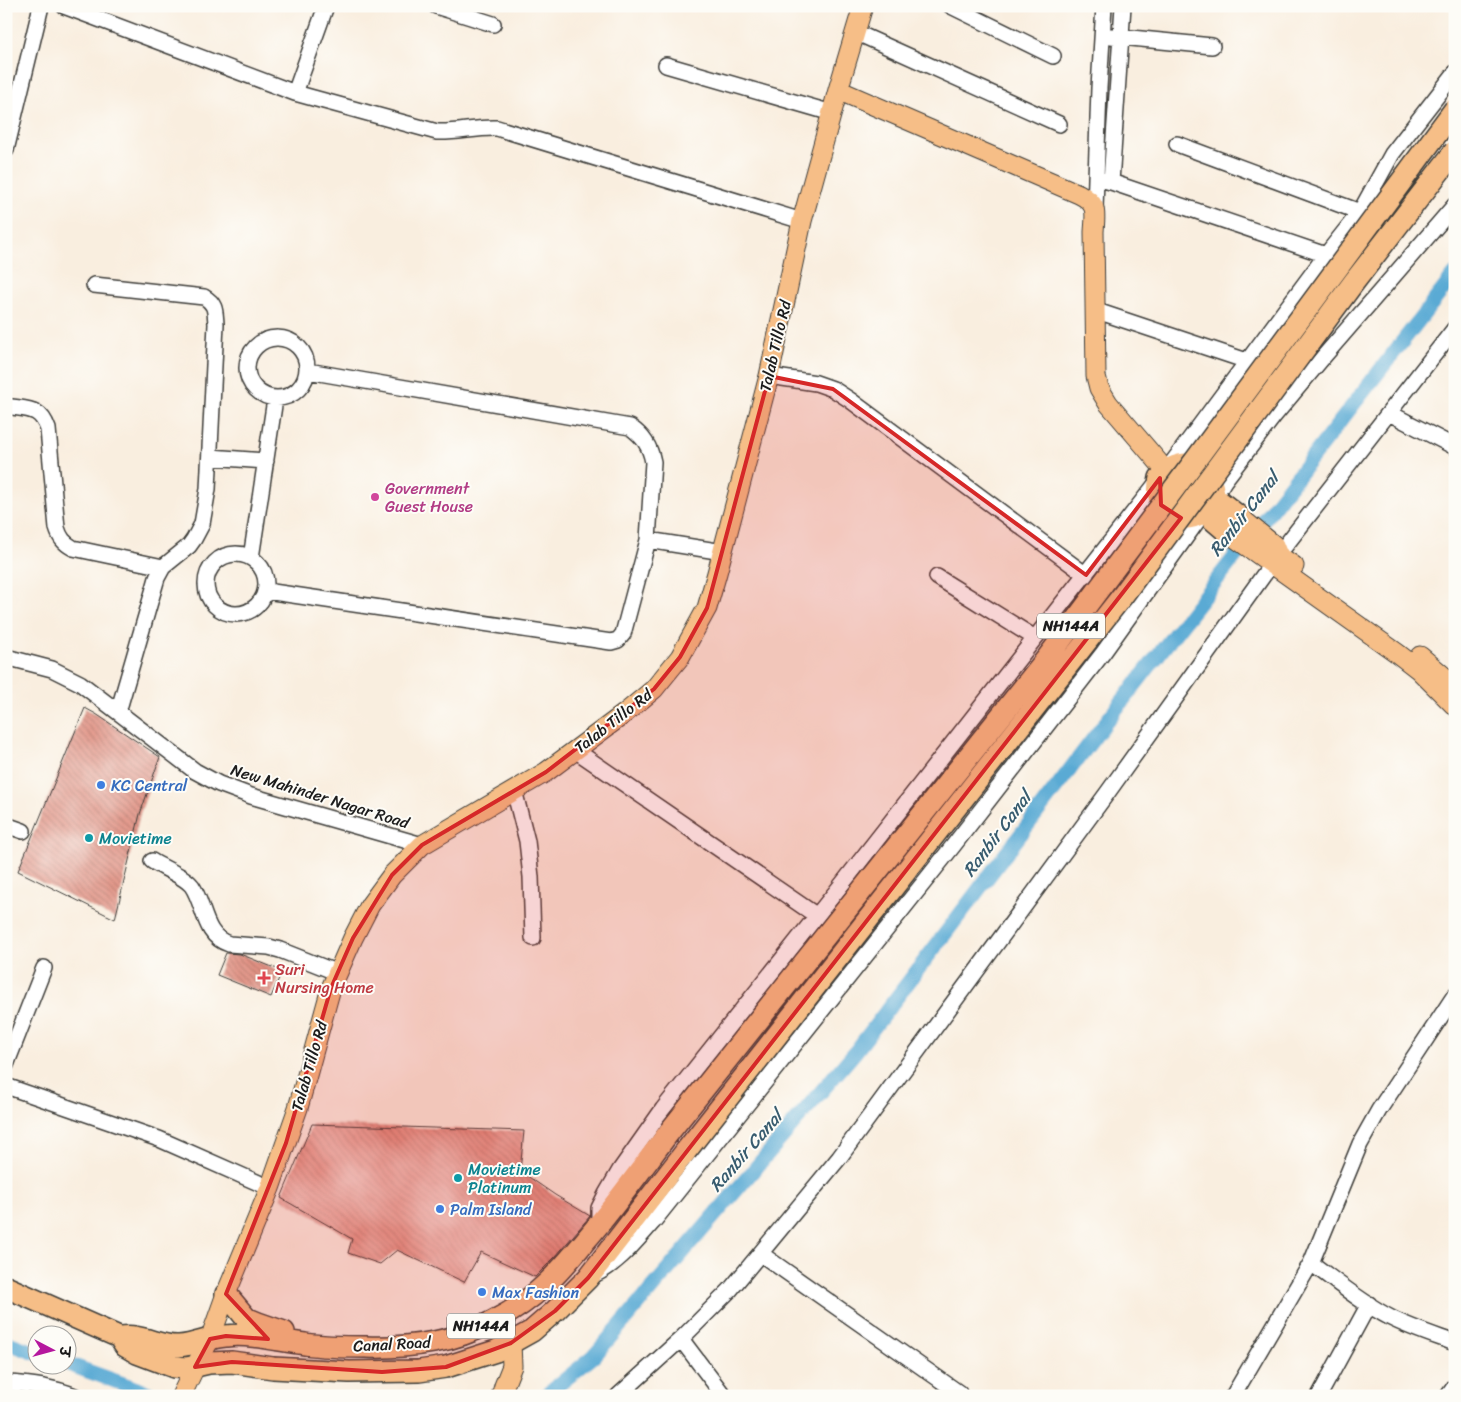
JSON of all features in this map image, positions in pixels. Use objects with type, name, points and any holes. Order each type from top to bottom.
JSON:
[{"type":"highway","name":"Canal Road","points":[[210,1339],[238,1336],[311,1345],[365,1348],[435,1342],[474,1330],[524,1302],[544,1286],[567,1263],[599,1225],[670,1130],[1048,657],[1455,109]]},
{"type":"highway","name":"NH144A","points":[[588,1278],[1123,595],[1354,282],[1455,151]]},
{"type":"highway","points":[[1183,464],[1192,464],[1201,468],[1208,475],[1212,484],[1209,504],[1191,518],[1174,516],[1167,512],[1158,496],[1158,488],[1163,475],[1174,466],[1183,464]]},
{"type":"highway","points":[[1209,504],[1236,527]]},
{"type":"highway","name":"Canal Road","points":[[202,1364],[232,1362],[273,1368],[349,1372],[419,1371],[446,1367],[496,1351],[532,1331],[588,1278]]},
{"type":"highway","name":"NH144A","points":[[6,1287],[119,1337],[134,1336],[165,1346],[196,1344],[210,1339]]},
{"type":"highway","points":[[226,1294],[246,1318],[284,1332],[311,1345]]},
{"type":"highway","name":"NH144A","points":[[119,1337],[125,1346],[156,1361],[174,1367],[187,1368],[202,1364]]},
{"type":"main road","name":"Talab Tillo Rd","points":[[210,1339],[226,1294],[270,1188],[298,1108],[332,988],[370,905],[392,874],[422,845],[546,772],[624,714],[654,689],[680,657],[707,608],[769,376],[802,221],[863,6]]},
{"type":"main road","points":[[838,90],[1079,194],[1090,202],[1095,209],[1094,310],[1096,376],[1099,388],[1108,403],[1163,475]]},
{"type":"main road","points":[[1236,527],[1398,653],[1455,706]]},
{"type":"main road","points":[[1272,555],[1416,653],[1455,686]]},
{"type":"main road","points":[[181,1396],[202,1364],[210,1339]]},
{"type":"main road","points":[[502,1395],[512,1366],[511,1343]]},
{"type":"street","points":[[6,150],[41,6]]},
{"type":"street","points":[[64,6],[295,93],[437,132],[497,128],[802,221]]},
{"type":"street","points":[[295,93],[326,6]]},
{"type":"street","points":[[436,6],[492,24]]},
{"type":"street","points":[[951,6],[1053,56]]},
{"type":"street","points":[[1104,6],[1099,88],[1104,180]]},
{"type":"street","points":[[1095,209],[1104,180],[1120,68],[1123,6]]},
{"type":"street","points":[[855,32],[1059,124]]},
{"type":"street","points":[[1102,35],[1212,46]]},
{"type":"street","points":[[666,65],[832,113]]},
{"type":"street","points":[[1100,68],[1120,68]]},
{"type":"street","points":[[599,1225],[600,1208],[606,1194],[647,1130],[1163,475],[1360,212],[1392,154],[1455,73]]},
{"type":"street","points":[[1099,88],[1117,89]]},
{"type":"street","points":[[1177,144],[1360,212]]},
{"type":"street","points":[[1104,180],[1326,255]]},
{"type":"street","points":[[588,1278],[608,1268],[621,1257],[666,1207],[965,831],[1103,653],[1224,480],[1274,416],[1455,205]]},
{"type":"street","points":[[94,285],[204,297],[212,302],[215,310],[216,324],[208,489],[202,524],[188,546],[163,567],[153,587],[118,712]]},
{"type":"street","points":[[1094,310],[1247,362]]},
{"type":"street","points":[[618,1396],[681,1339],[730,1290],[840,1158],[1108,792],[1272,555],[1389,413],[1455,328]]},
{"type":"street","points":[[276,337],[287,339],[303,351],[307,361],[308,372],[300,389],[292,395],[275,399],[263,396],[255,389],[249,381],[247,362],[251,352],[257,345],[276,337]]},
{"type":"street","points":[[266,591],[611,642],[618,640],[623,634],[648,540],[653,462],[651,451],[645,441],[630,427],[308,372]]},
{"type":"street","points":[[769,376],[816,383],[832,389],[850,400],[1086,575]]},
{"type":"street","points":[[251,558],[275,399]]},
{"type":"street","points":[[6,406],[39,413],[44,419],[48,429],[57,528],[60,537],[66,544],[73,548],[163,567]]},
{"type":"street","points":[[1389,413],[1455,447]]},
{"type":"street","points":[[210,457],[266,461]]},
{"type":"street","points":[[648,540],[723,552]]},
{"type":"street","points":[[242,554],[251,558],[264,571],[266,591],[262,600],[255,608],[246,613],[226,612],[217,607],[210,599],[206,589],[206,579],[210,569],[216,561],[224,556],[242,554]]},
{"type":"street","points":[[937,577],[1035,638]]},
{"type":"street","name":"New Mahinder Nagar Road","points":[[6,657],[52,669],[80,683],[195,771],[219,784],[251,796],[422,845]]},
{"type":"street","points":[[575,750],[817,916]]},
{"type":"street","points":[[514,790],[527,841],[531,877],[533,938]]},
{"type":"street","points":[[6,825],[23,831]]},
{"type":"street","points":[[152,861],[187,881],[192,887],[210,929],[223,942],[269,947],[338,973]]},
{"type":"street","points":[[6,1065],[44,968]]},
{"type":"street","points":[[1233,1396],[1311,1264],[1360,1144],[1379,1110],[1455,995]]},
{"type":"street","points":[[6,1086],[158,1139],[270,1188]]},
{"type":"street","points":[[761,1254],[959,1393]]},
{"type":"street","points":[[1311,1264],[1368,1304],[1407,1325],[1455,1343]]},
{"type":"street","points":[[1320,1396],[1368,1304]]},
{"type":"street","points":[[681,1339],[724,1396]]},
{"type":"street","points":[[6,1382],[60,1390],[75,1396]]},
{"type":"street","points":[[1448,1396],[1455,1386]]},
{"type":"highlighted area","points":[[769,376],[833,389],[1086,575],[1160,478],[1161,505],[1181,518],[588,1278],[555,1311],[511,1343],[446,1367],[382,1372],[232,1362],[195,1367],[210,1339],[226,1336],[268,1339],[226,1294],[286,1143],[331,988],[353,938],[392,875],[422,845],[546,772],[654,689],[680,657],[707,608]]},
{"type":"building","name":"KC Central","points":[[85,708],[160,757],[140,814],[115,919],[18,871]]},
{"type":"building","points":[[226,953],[240,954],[282,971],[271,997],[217,975]]},
{"type":"building","name":"Palm Island","points":[[312,1124],[524,1131],[520,1171],[590,1216],[556,1256],[535,1277],[481,1252],[464,1282],[397,1250],[380,1264],[348,1253],[352,1239],[281,1198]]},
{"type":"waterway","name":"Ranbir Canal","points":[[545,1396],[594,1356],[856,1051],[1106,722],[1455,274]]},
{"type":"waterway","name":"Ranbir Canal","points":[[6,1342],[28,1350]]},
{"type":"waterway","name":"Ranbir Canal","points":[[78,1368],[157,1396]]},
{"type":"place","name":"Government Guest House","points":[[375,497]]},
{"type":"place","name":"KC Central","points":[[101,785]]},
{"type":"place","name":"Movietime","points":[[89,838]]},
{"type":"place","name":"Suri Nursing Home","points":[[264,978]]},
{"type":"place","name":"Movietime Platinum","points":[[458,1178]]},
{"type":"place","name":"Palm Island","points":[[440,1209]]},
{"type":"place","name":"Max Fashion","points":[[482,1292]]}]
